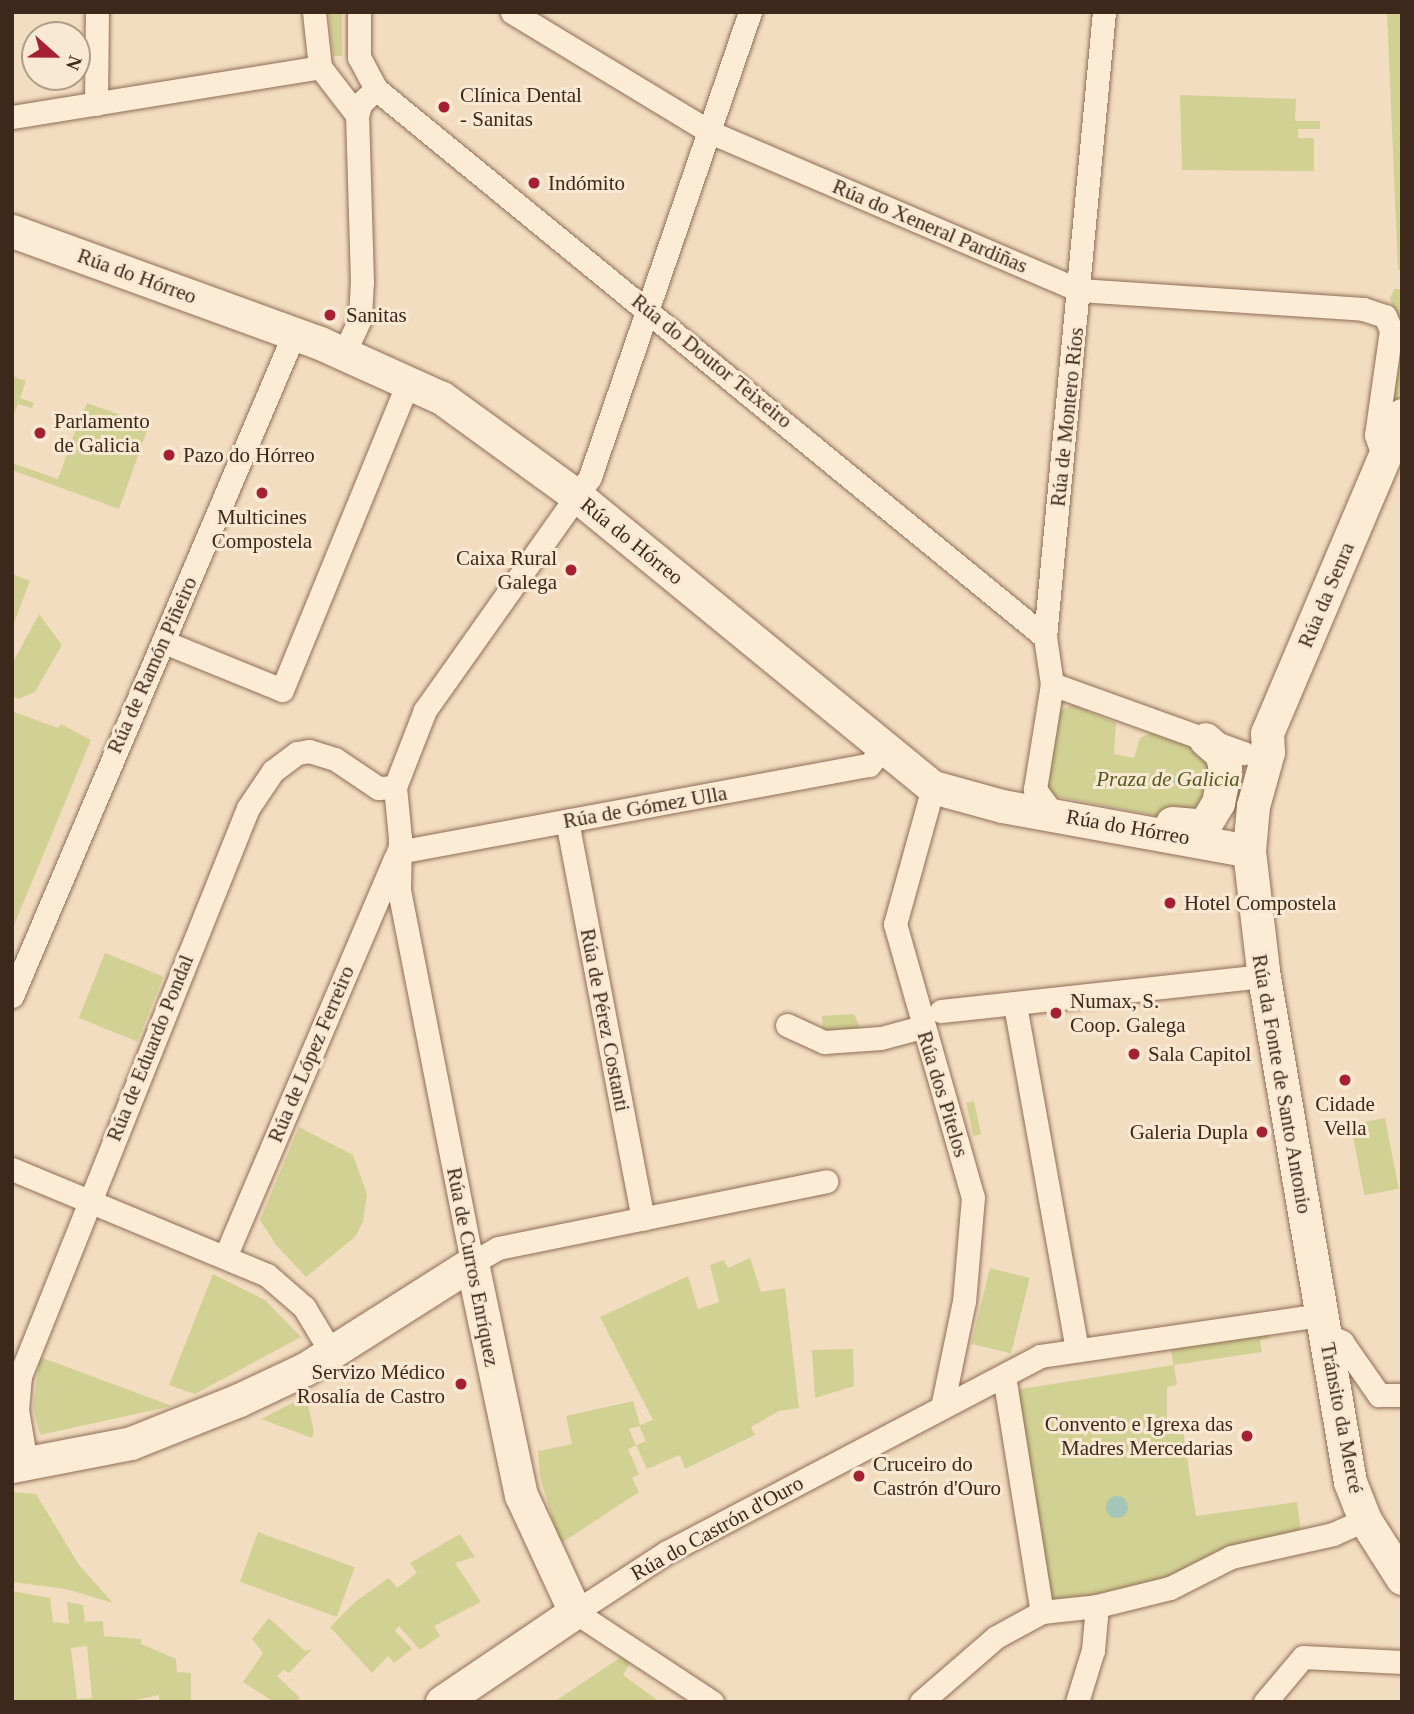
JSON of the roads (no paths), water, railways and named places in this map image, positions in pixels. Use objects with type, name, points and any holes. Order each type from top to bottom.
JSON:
[{"type":"street","points":[[96,104],[97,12]]},
{"type":"street","points":[[314,12],[320,67],[357,115]]},
{"type":"street","points":[[344,353],[360,306],[357,115],[361,103],[376,89],[359,57],[359,12]]},
{"type":"street","name":"Rúa do Xeneral Pardiñas","points":[[512,12],[710,132],[1079,290],[1363,309],[1385,316],[1391,330],[1376,435],[1393,455]]},
{"type":"street","points":[[395,787],[425,710],[590,477],[750,12]]},
{"type":"street","name":"Rúa de Montero Ríos","points":[[1055,814],[1035,789],[1052,684],[1045,637],[1104,12]]},
{"type":"street","points":[[12,117],[320,67]]},
{"type":"street","name":"Rúa do Doutor Teixeiro","points":[[376,89],[648,309],[1045,637]]},
{"type":"street","name":"Rúa do Hórreo","points":[[12,231],[344,353],[409,380],[442,398],[576,496],[933,787],[1055,814],[1242,834]]},
{"type":"street","name":"Rúa de Ramón Piñeiro","points":[[12,996],[112,753],[164,642],[294,334]]},
{"type":"street","points":[[164,642],[282,690],[409,380]]},
{"type":"street","name":"Rúa da Senra","points":[[1242,834],[1236,801],[1256,743],[1393,455],[1402,415]]},
{"type":"street","points":[[1052,684],[1205,739],[1256,743]]},
{"type":"street","points":[[1055,814],[1068,804],[1204,826],[1218,803],[1225,768],[1221,753],[1205,739]]},
{"type":"street","name":"Rúa de Gómez Ulla","points":[[398,852],[869,765],[884,747]]},
{"type":"street","name":"Rúa de Eduardo Pondal","points":[[19,1465],[17,1410],[20,1376],[88,1201],[259,788],[287,759],[310,751],[335,759],[378,788],[395,787]]},
{"type":"street","name":"Rúa de Curros Enríquez","points":[[395,787],[401,912],[521,1494],[575,1612]]},
{"type":"street","name":"Rúa dos Pitelos","points":[[933,787],[895,924],[922,1027],[973,1197],[964,1301],[942,1406]]},
{"type":"street","name":"Rúa de Pérez Costanti","points":[[567,821],[643,1219]]},
{"type":"street","name":"Rúa da Fonte de Santo Antonio","points":[[1242,834],[1324,1324]]},
{"type":"street","name":"Rúa de López Ferreiro","points":[[225,1257],[398,852]]},
{"type":"street","points":[[374,906],[388,904],[401,912]]},
{"type":"street","points":[[940,1011],[1264,976]]},
{"type":"street","points":[[1015,1005],[1077,1349]]},
{"type":"street","points":[[787,1025],[824,1042],[881,1038],[922,1027]]},
{"type":"street","points":[[12,1169],[267,1275],[304,1307],[331,1352]]},
{"type":"street","points":[[19,1465],[131,1443],[239,1400],[331,1352],[498,1248],[826,1181]]},
{"type":"street","points":[[1324,1324],[1342,1342],[1378,1395],[1402,1395]]},
{"type":"street","name":"Rúa do Castrón d'Ouro","points":[[442,1702],[667,1552],[1040,1356],[1077,1349],[1324,1324]]},
{"type":"street","name":"Tránsito da Mercé","points":[[1324,1324],[1350,1482],[1364,1520],[1402,1578]]},
{"type":"street","points":[[1004,1376],[1042,1612]]},
{"type":"street","points":[[921,1702],[996,1637],[1042,1612],[1097,1606],[1170,1588],[1231,1557],[1334,1534],[1364,1520]]},
{"type":"street","points":[[1077,1702],[1093,1650],[1097,1606]]},
{"type":"street","points":[[575,1612],[712,1702]]},
{"type":"street","points":[[1265,1702],[1303,1657],[1402,1662]]},
{"type":"place","name":"Clínica Dental - Sanitas","points":[[444,107]]},
{"type":"place","name":"Indómito","points":[[534,183]]},
{"type":"place","name":"Sanitas","points":[[330,315]]},
{"type":"place","name":"Parlamento de Galicia","points":[[40,433]]},
{"type":"place","name":"Pazo do Hórreo","points":[[169,455]]},
{"type":"place","name":"Multicines Compostela","points":[[262,493]]},
{"type":"place","name":"Caixa Rural Galega","points":[[571,570]]},
{"type":"place","name":"Hotel Compostela","points":[[1170,903]]},
{"type":"place","name":"Numax, S. Coop. Galega","points":[[1056,1013]]},
{"type":"place","name":"Sala Capitol","points":[[1134,1054]]},
{"type":"place","name":"Cidade Vella","points":[[1345,1080]]},
{"type":"place","name":"Galeria Dupla","points":[[1262,1132]]},
{"type":"place","name":"Servizo Médico Rosalía de Castro","points":[[461,1384]]},
{"type":"place","name":"Convento e Igrexa das Madres Mercedarias","points":[[1247,1436]]},
{"type":"place","name":"Cruceiro do Castrón d'Ouro","points":[[859,1476]]},
{"type":"park label","name":"Praza de Galicia","points":[[1168,779]]}]
